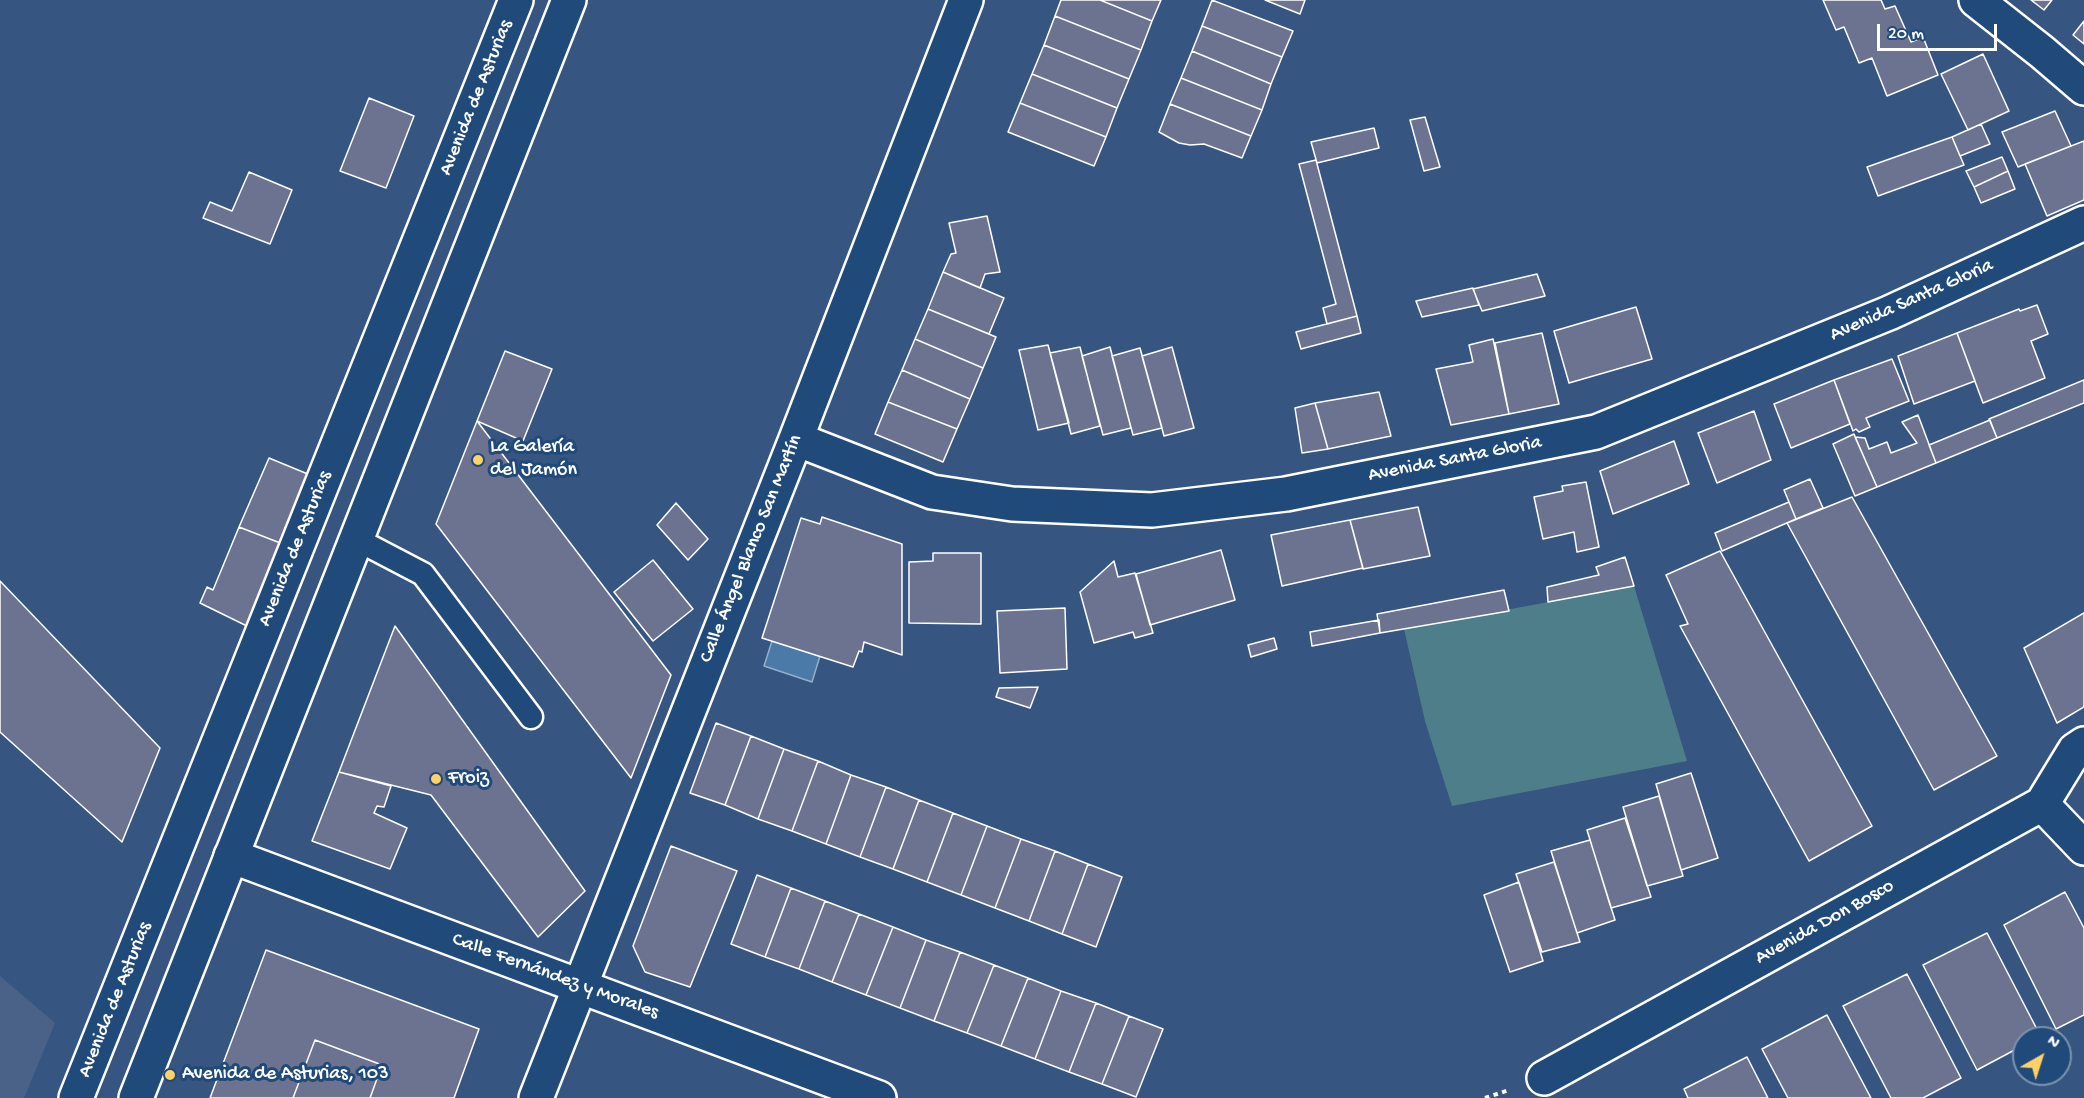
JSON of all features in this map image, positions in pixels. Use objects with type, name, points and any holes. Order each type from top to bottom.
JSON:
[{"type":"street","name":"Avenida de Asturias","points":[[76,1098],[516,0]]},
{"type":"street","points":[[136,1098],[568,0]]},
{"type":"street","name":"Calle Ángel Blanco San Martín","points":[[536,1098],[966,0]]},
{"type":"street","points":[[1976,0],[2084,88]]},
{"type":"street","name":"Avenida Santa Gloria","points":[[796,439],[932,492],[1012,504],[1152,510],[1286,494],[1596,432],[1889,313],[2084,223]]},
{"type":"street","name":"Avenida Don Bosco","points":[[1544,1078],[2042,804],[2075,750],[2084,744]]},
{"type":"street","points":[[2042,804],[2084,848]]},
{"type":"street","name":"Calle Fernández y Morales","points":[[231,856],[879,1098]]},
{"type":"lane","points":[[356,539],[423,574],[531,717]]},
{"type":"shaded area","points":[[772,641],[820,656],[812,682],[764,666]]},
{"type":"shaded area","points":[[0,976],[55,1023],[24,1098],[0,1098]]},
{"type":"green space","points":[[1634,586],[1687,761],[1452,806],[1425,721],[1404,629]]},
{"type":"building","points":[[1061,0],[1100,0],[1152,21],[1141,50],[1055,16]]},
{"type":"building","points":[[1100,0],[1161,0],[1152,21]]},
{"type":"building","points":[[1212,0],[1293,31],[1282,57],[1202,26]]},
{"type":"building","points":[[1265,0],[1305,0],[1300,14]]},
{"type":"building","points":[[1823,0],[1881,0],[1885,9],[1895,6],[1911,42],[1923,37],[1938,75],[1887,96],[1872,58],[1859,63],[1844,27],[1836,30]]},
{"type":"building","points":[[2031,0],[2052,0],[2044,10]]},
{"type":"building","points":[[1055,16],[1141,50],[1129,79],[1044,45]]},
{"type":"building","points":[[2084,21],[2084,44],[2073,35]]},
{"type":"building","points":[[1202,26],[1282,57],[1271,84],[1192,51]]},
{"type":"building","points":[[1044,45],[1129,79],[1117,108],[1032,74]]},
{"type":"building","points":[[1192,51],[1271,84],[1262,110],[1181,78]]},
{"type":"building","points":[[1983,54],[2009,111],[1968,130],[1941,74]]},
{"type":"building","points":[[1032,74],[1117,108],[1106,137],[1020,103]]},
{"type":"building","points":[[1181,78],[1262,110],[1251,136],[1170,104]]},
{"type":"building","points":[[369,98],[414,116],[386,188],[340,171]]},
{"type":"building","points":[[1020,103],[1106,137],[1094,166],[1008,132]]},
{"type":"building","points":[[1170,104],[1251,136],[1242,158],[1204,144],[1179,143],[1159,132]]},
{"type":"building","points":[[2055,111],[2071,146],[2018,167],[2002,132]]},
{"type":"building","points":[[1425,117],[1440,167],[1424,171],[1410,120]]},
{"type":"building","points":[[1981,124],[1990,144],[1960,156],[1952,137]]},
{"type":"building","points":[[1374,128],[1379,148],[1317,163],[1311,142]]},
{"type":"building","points":[[1952,137],[1964,165],[1878,196],[1867,167]]},
{"type":"building","points":[[2084,141],[2084,200],[2047,216],[2025,164]]},
{"type":"building","points":[[2002,157],[2008,171],[1974,187],[1966,171]]},
{"type":"building","points":[[1316,160],[1357,316],[1327,324],[1323,308],[1336,304],[1299,164]]},
{"type":"building","points":[[2008,171],[2015,189],[1981,203],[1974,187]]},
{"type":"building","points":[[249,172],[292,190],[270,244],[203,218],[210,202],[232,211]]},
{"type":"building","points":[[987,216],[1000,272],[985,274],[980,288],[943,272],[951,254],[956,253],[949,223]]},
{"type":"building","points":[[943,272],[1004,298],[989,334],[928,309]]},
{"type":"building","points":[[1537,274],[1545,296],[1482,311],[1473,289]]},
{"type":"building","points":[[1473,288],[1479,305],[1422,317],[1416,301]]},
{"type":"building","points":[[2037,305],[2048,334],[2031,341],[2045,378],[1983,403],[1957,333],[2019,309],[2020,311]]},
{"type":"building","points":[[1636,307],[1652,359],[1569,383],[1554,331]]},
{"type":"building","points":[[928,309],[996,337],[983,368],[915,339]]},
{"type":"building","points":[[1357,316],[1361,333],[1301,349],[1296,332]]},
{"type":"building","points":[[1542,333],[1559,404],[1509,414],[1495,343]]},
{"type":"building","points":[[1957,333],[1975,381],[1914,404],[1898,356]]},
{"type":"building","points":[[915,339],[983,368],[970,399],[902,370]]},
{"type":"building","points":[[1493,339],[1509,414],[1451,425],[1436,369],[1473,362],[1469,345]]},
{"type":"building","points":[[1048,345],[1069,423],[1038,430],[1019,350]]},
{"type":"building","points":[[1080,347],[1100,426],[1071,434],[1050,353]]},
{"type":"building","points":[[1110,347],[1131,428],[1103,435],[1082,356]]},
{"type":"building","points":[[1172,347],[1194,428],[1164,436],[1142,356]]},
{"type":"building","points":[[1140,348],[1162,428],[1133,435],[1112,356]]},
{"type":"building","points":[[505,351],[552,369],[523,441],[477,421]]},
{"type":"building","points":[[1892,359],[1909,401],[1866,418],[1870,427],[1859,432],[1856,429],[1853,431],[1834,380]]},
{"type":"building","points":[[902,370],[970,399],[957,429],[888,402]]},
{"type":"building","points":[[1834,380],[1850,424],[1791,448],[1774,404]]},
{"type":"building","points":[[2084,380],[2084,403],[1997,438],[1989,419]]},
{"type":"building","points":[[1379,392],[1391,436],[1328,449],[1315,403]]},
{"type":"building","points":[[888,402],[957,429],[943,462],[875,434]]},
{"type":"building","points":[[1315,403],[1328,449],[1302,453],[1295,408]]},
{"type":"building","points":[[1754,411],[1771,460],[1717,483],[1698,433]]},
{"type":"building","points":[[1918,415],[1936,463],[1877,487],[1855,437],[1865,438],[1869,449],[1887,442],[1891,453],[1917,443],[1902,422]]},
{"type":"building","points":[[1990,420],[1997,438],[1936,463],[1929,445]]},
{"type":"building","points":[[477,421],[671,675],[631,778],[436,524]]},
{"type":"building","points":[[1854,434],[1877,487],[1855,496],[1833,444]]},
{"type":"building","points":[[1674,441],[1689,484],[1613,514],[1600,471]]},
{"type":"building","points":[[269,458],[315,477],[288,546],[239,527]]},
{"type":"building","points":[[1810,479],[1823,508],[1796,519],[1784,490]]},
{"type":"building","points":[[1586,482],[1599,547],[1577,552],[1574,532],[1543,539],[1534,497],[1563,491],[1562,486]]},
{"type":"building","points":[[1852,497],[1997,756],[1934,790],[1787,523]]},
{"type":"building","points":[[1789,502],[1796,519],[1722,551],[1715,533]]},
{"type":"building","points":[[676,503],[708,539],[688,560],[657,525]]},
{"type":"building","points":[[1418,507],[1430,556],[1363,569],[1350,520]]},
{"type":"building","points":[[822,517],[902,544],[902,655],[864,642],[862,652],[859,651],[853,667],[762,638],[801,518],[820,524]]},
{"type":"building","points":[[1350,520],[1363,568],[1282,586],[1271,535]]},
{"type":"building","points":[[239,527],[288,546],[255,630],[200,603],[207,587],[213,590]]},
{"type":"building","points":[[1221,550],[1235,600],[1150,625],[1136,574]]},
{"type":"building","points":[[1720,551],[1872,826],[1809,861],[1680,626],[1688,624],[1666,575]]},
{"type":"building","points":[[933,553],[981,553],[981,624],[909,623],[909,562],[933,561]]},
{"type":"building","points":[[1625,557],[1634,586],[1548,602],[1547,587],[1599,575],[1596,567]]},
{"type":"building","points":[[653,560],[693,609],[653,641],[614,592]]},
{"type":"building","points":[[1114,561],[1118,577],[1135,573],[1153,633],[1135,638],[1133,632],[1094,643],[1080,592]]},
{"type":"building","points":[[0,581],[160,748],[122,842],[0,732]]},
{"type":"building","points":[[1504,590],[1509,611],[1380,633],[1377,614]]},
{"type":"building","points":[[1065,608],[1067,669],[1000,673],[997,611]]},
{"type":"building","points":[[2084,613],[2084,707],[2057,723],[2024,648]]},
{"type":"building","points":[[1379,620],[1380,633],[1312,646],[1310,632]]},
{"type":"building","name":"Froiz","points":[[395,626],[585,891],[538,937],[431,795],[339,772]]},
{"type":"building","points":[[1274,638],[1277,649],[1251,657],[1248,645]]},
{"type":"building","points":[[1038,687],[1030,708],[996,697],[999,688]]},
{"type":"building","points":[[716,723],[751,736],[725,805],[690,793]]},
{"type":"building","points":[[751,736],[784,749],[758,819],[725,805]]},
{"type":"building","points":[[784,749],[818,761],[792,831],[758,819]]},
{"type":"building","points":[[818,761],[851,775],[826,844],[792,831]]},
{"type":"building","points":[[339,772],[391,786],[384,807],[377,806],[374,813],[407,828],[390,869],[312,841]]},
{"type":"building","points":[[1691,773],[1718,858],[1681,870],[1656,784]]},
{"type":"building","points":[[851,775],[886,787],[860,857],[826,844]]},
{"type":"building","points":[[886,787],[919,800],[893,869],[860,857]]},
{"type":"building","points":[[1659,796],[1683,876],[1647,886],[1623,807]]},
{"type":"building","points":[[919,800],[953,813],[927,882],[893,869]]},
{"type":"building","points":[[953,813],[987,826],[961,895],[927,882]]},
{"type":"building","points":[[1625,818],[1651,897],[1611,908],[1587,830]]},
{"type":"building","points":[[987,826],[1021,839],[995,908],[961,895]]},
{"type":"building","points":[[1021,839],[1055,851],[1029,921],[995,908]]},
{"type":"building","points":[[1590,840],[1615,920],[1577,933],[1551,851]]},
{"type":"building","points":[[671,846],[737,871],[690,987],[645,972],[633,946]]},
{"type":"building","points":[[1055,851],[1088,864],[1062,934],[1029,921]]},
{"type":"building","points":[[1554,862],[1580,942],[1542,952],[1516,874]]},
{"type":"building","points":[[1088,864],[1122,877],[1096,947],[1062,934]]},
{"type":"building","points":[[757,875],[791,888],[765,957],[731,944]]},
{"type":"building","points":[[1519,882],[1543,961],[1510,972],[1484,895]]},
{"type":"building","points":[[791,888],[825,901],[799,969],[765,957]]},
{"type":"building","points":[[2065,892],[2084,928],[2084,1015],[2062,1026],[2054,1026],[2004,925]]},
{"type":"building","points":[[825,901],[859,914],[832,982],[799,969]]},
{"type":"building","points":[[859,914],[893,927],[866,995],[832,982]]},
{"type":"building","points":[[893,927],[926,940],[900,1008],[866,995]]},
{"type":"building","points":[[1987,933],[2035,1026],[2012,1026],[2012,1051],[1977,1070],[1923,965]]},
{"type":"building","points":[[926,940],[960,952],[934,1021],[900,1008]]},
{"type":"building","points":[[266,950],[479,1029],[454,1098],[370,1098],[382,1065],[315,1040],[293,1098],[210,1098]]},
{"type":"building","points":[[960,952],[994,965],[967,1033],[934,1021]]},
{"type":"building","points":[[994,965],[1028,978],[1001,1046],[967,1033]]},
{"type":"building","points":[[1907,974],[1961,1078],[1923,1098],[1891,1098],[1843,1006]]},
{"type":"building","points":[[1028,978],[1061,991],[1035,1059],[1001,1046]]},
{"type":"building","points":[[1061,991],[1096,1003],[1069,1072],[1035,1059]]},
{"type":"building","points":[[1096,1003],[1129,1016],[1102,1084],[1069,1072]]},
{"type":"building","points":[[1827,1015],[1871,1098],[1788,1098],[1762,1049]]},
{"type":"building","points":[[1129,1016],[1163,1029],[1136,1097],[1102,1084]]},
{"type":"building","points":[[315,1040],[382,1065],[370,1098],[293,1098]]},
{"type":"building","points":[[1747,1057],[1768,1098],[1688,1098],[1684,1089]]},
{"type":"place","name":"La Galería del Jamón","points":[[478,460]]},
{"type":"place","name":"Froiz","points":[[436,779]]},
{"type":"place","name":"Avenida de Asturias, 103","points":[[170,1075]]}]
